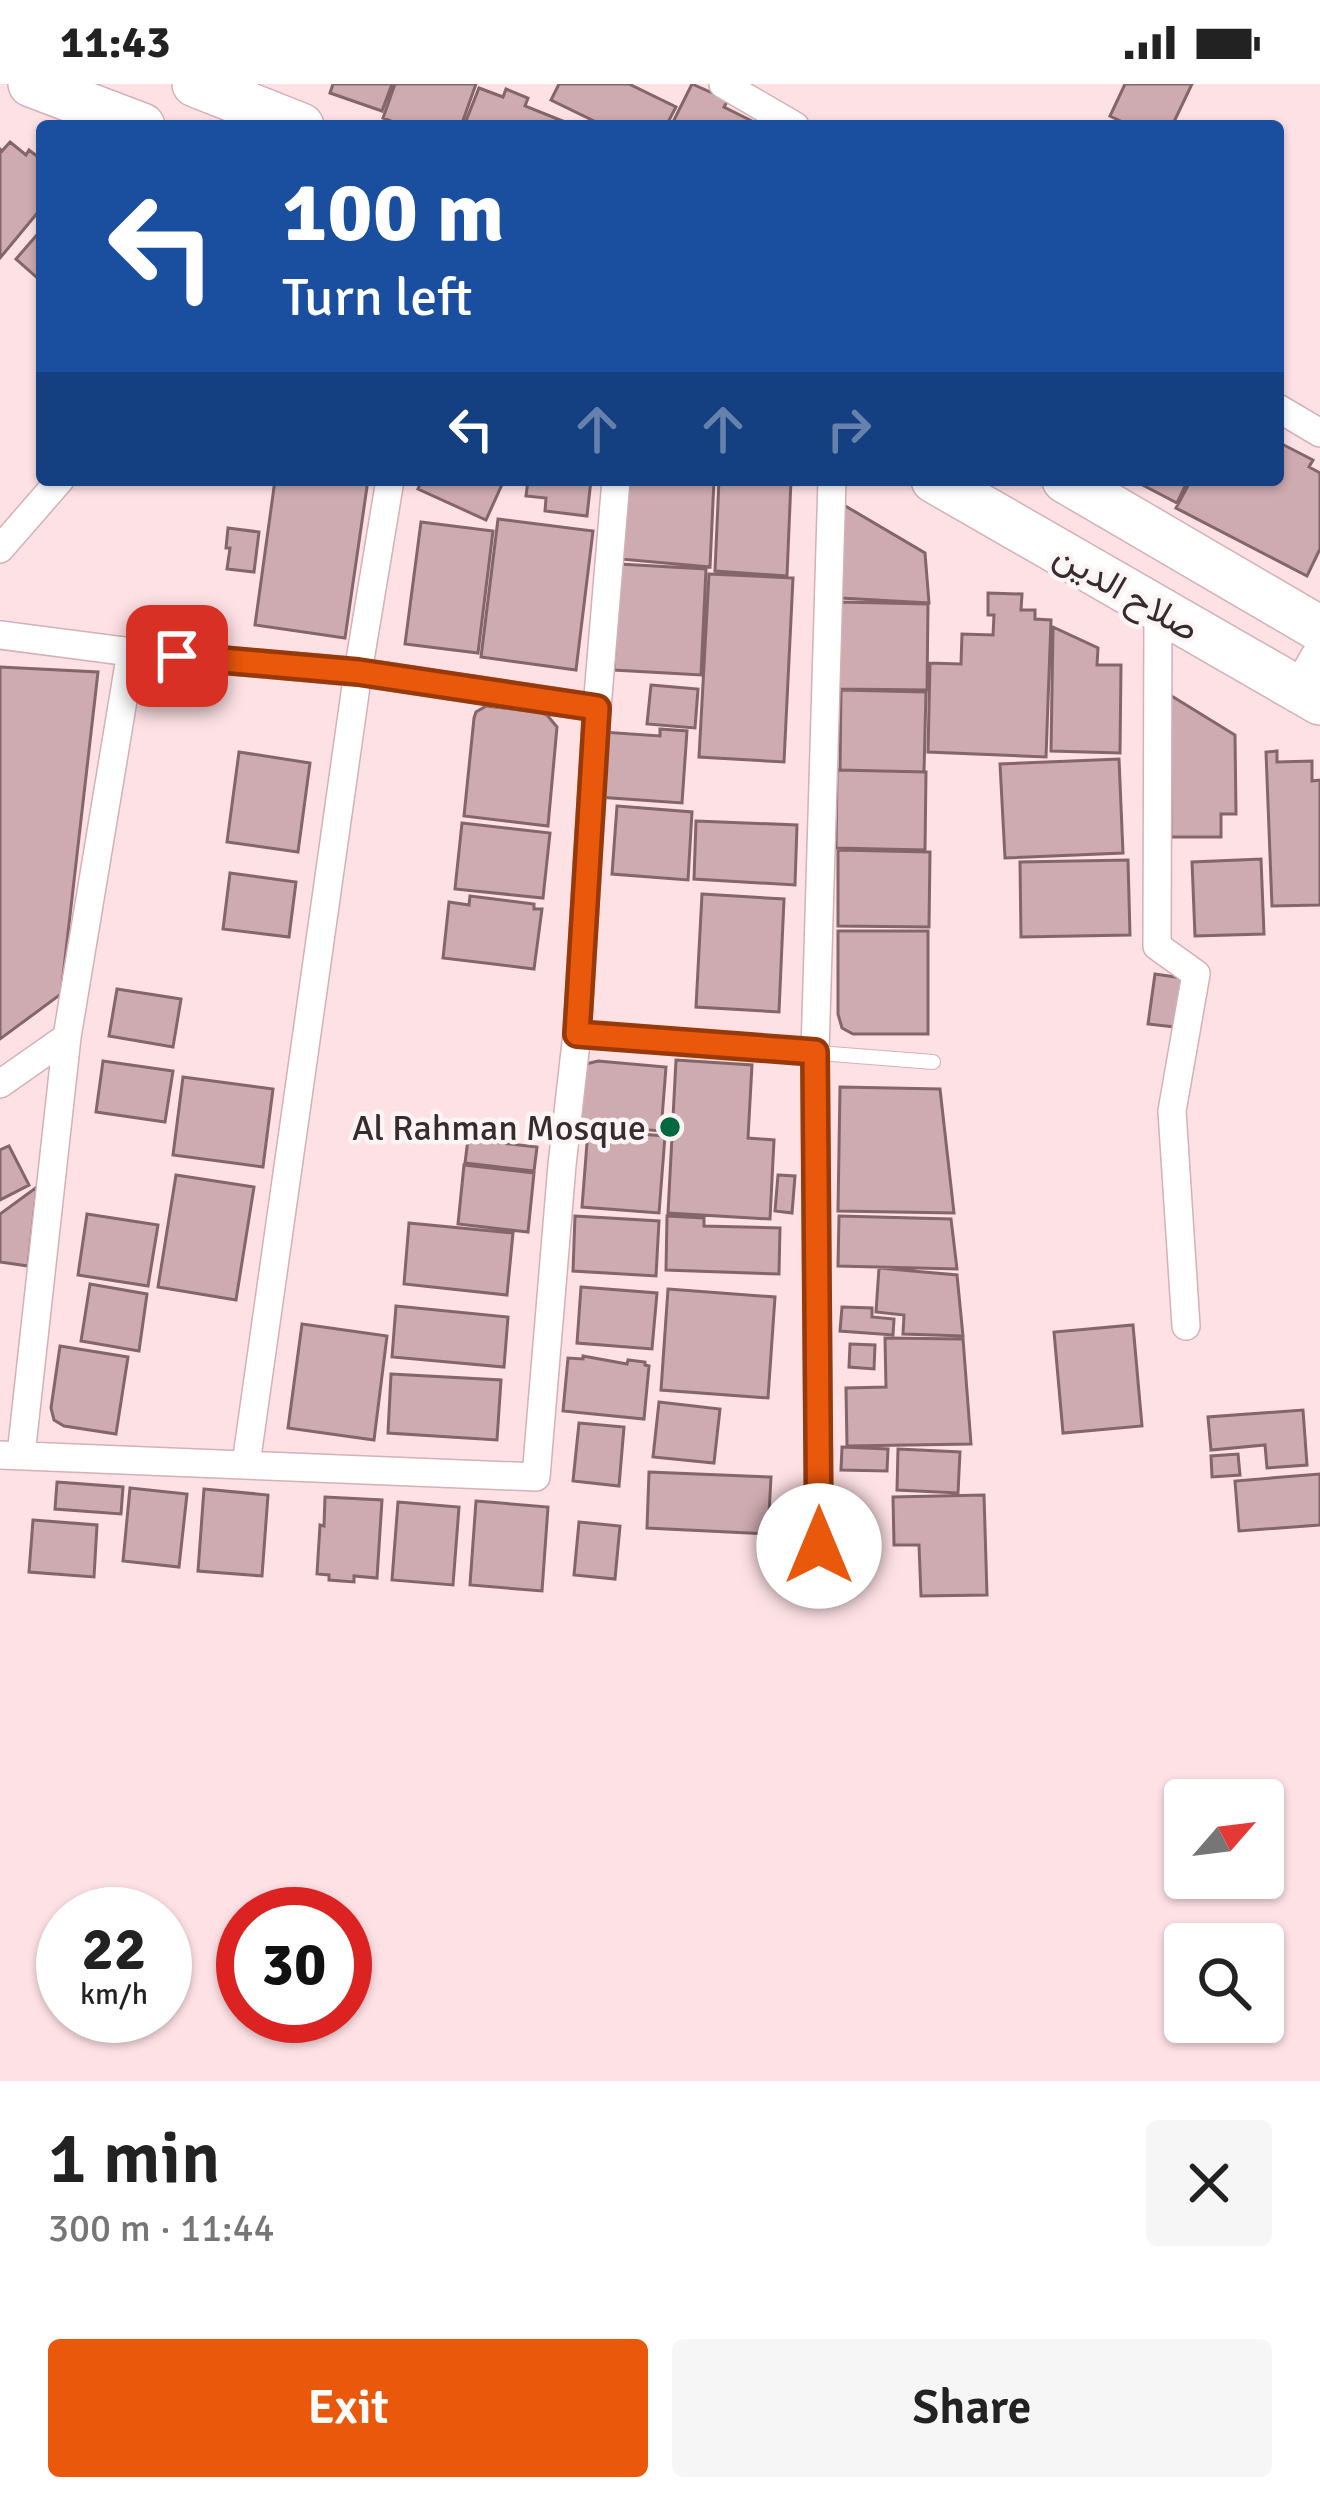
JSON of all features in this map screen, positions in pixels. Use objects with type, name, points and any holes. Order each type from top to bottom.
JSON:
[{"type":"highway","points":[[32,84],[126,120]]},
{"type":"highway","points":[[195,84],[286,120]]},
{"type":"highway","name":"صلاح الدين","points":[[944,486],[1158,609],[1314,685]]},
{"type":"highway","name":"صلاح الدين","points":[[1074,486],[1320,628]]},
{"type":"street","points":[[723,84],[785,120]]},
{"type":"street","points":[[1284,412],[1320,433]]},
{"type":"street","points":[[0,549],[55,486]]},
{"type":"street","points":[[246,1464],[358,672],[389,486]]},
{"type":"street","points":[[131,652],[67,1037],[10,1455],[536,1477],[577,1034],[616,486]]},
{"type":"street","points":[[819,1546],[815,1052],[832,486]]},
{"type":"street","points":[[1158,609],[1157,946],[1196,974],[1172,1111],[1186,1326]]},
{"type":"street","points":[[0,634],[131,652],[358,672],[597,708]]},
{"type":"street","points":[[0,1084],[67,1037]]},
{"type":"lane","points":[[577,1034],[933,1062]]},
{"type":"building","points":[[333,84],[392,84],[382,111],[330,93]]},
{"type":"building","points":[[395,84],[476,84],[463,120],[383,118]]},
{"type":"building","points":[[559,84],[629,84],[676,107],[669,120],[592,120],[551,100]]},
{"type":"building","points":[[692,84],[728,100],[724,107],[750,120],[674,120]]},
{"type":"building","points":[[1125,84],[1192,84],[1175,120],[1110,116]]},
{"type":"building","points":[[479,88],[503,97],[506,89],[528,98],[525,106],[560,120],[466,120]]},
{"type":"building","points":[[10,142],[26,155],[29,150],[36,155],[36,215],[0,258],[0,149]]},
{"type":"building","points":[[36,236],[36,277],[16,259]]},
{"type":"building","points":[[1284,445],[1313,460],[1309,467],[1320,473],[1320,549],[1307,576],[1176,508],[1188,486],[1284,486]]},
{"type":"building","points":[[274,486],[367,486],[345,638],[255,625]]},
{"type":"building","points":[[419,486],[501,486],[486,520]]},
{"type":"building","points":[[527,486],[590,486],[587,516],[545,511],[546,498],[526,496]]},
{"type":"building","points":[[626,486],[714,486],[710,567],[620,559]]},
{"type":"building","points":[[719,486],[791,486],[787,576],[715,571]]},
{"type":"building","points":[[1144,486],[1185,486],[1177,503]]},
{"type":"building","points":[[842,504],[925,553],[929,603],[841,598]]},
{"type":"building","points":[[498,519],[593,531],[576,670],[481,657]]},
{"type":"building","points":[[421,522],[493,531],[478,653],[405,644]]},
{"type":"building","points":[[228,528],[259,532],[254,572],[227,569]]},
{"type":"building","points":[[619,564],[706,569],[701,675],[614,670]]},
{"type":"building","points":[[709,574],[793,578],[784,762],[699,757]]},
{"type":"building","points":[[988,593],[1022,594],[1021,610],[1035,610],[1035,619],[1051,620],[1046,757],[928,752],[930,663],[961,664],[962,634],[993,635]]},
{"type":"building","points":[[840,602],[928,604],[927,690],[839,689]]},
{"type":"building","points":[[1053,627],[1098,648],[1097,665],[1121,665],[1120,753],[1051,751]]},
{"type":"building","points":[[0,667],[98,672],[61,994],[0,1039]]},
{"type":"building","points":[[651,685],[698,689],[695,728],[647,724]]},
{"type":"building","points":[[841,690],[926,692],[924,772],[840,770]]},
{"type":"building","points":[[1170,695],[1235,735],[1236,814],[1221,814],[1221,837],[1171,837]]},
{"type":"building","points":[[486,706],[539,712],[557,727],[548,826],[464,816],[474,718]]},
{"type":"building","points":[[660,729],[687,731],[682,803],[598,797],[603,732],[660,736]]},
{"type":"building","points":[[1277,751],[1277,762],[1312,761],[1312,781],[1320,780],[1320,905],[1272,906],[1266,752]]},
{"type":"building","points":[[239,752],[310,763],[298,852],[227,842]]},
{"type":"building","points":[[1119,759],[1123,853],[1005,858],[1000,764]]},
{"type":"building","points":[[837,770],[926,772],[925,850],[836,848]]},
{"type":"building","points":[[617,806],[692,812],[688,880],[612,874]]},
{"type":"building","points":[[696,821],[797,825],[795,885],[694,879]]},
{"type":"building","points":[[462,823],[550,833],[543,898],[455,889]]},
{"type":"building","points":[[838,850],[930,852],[929,927],[838,926]]},
{"type":"building","points":[[1261,859],[1264,934],[1195,936],[1192,862]]},
{"type":"building","points":[[1128,860],[1130,935],[1021,937],[1020,862]]},
{"type":"building","points":[[230,873],[296,882],[289,937],[223,929]]},
{"type":"building","points":[[702,894],[784,899],[779,1012],[696,1007]]},
{"type":"building","points":[[470,896],[542,909],[534,969],[443,958],[449,902],[469,905]]},
{"type":"building","points":[[838,931],[928,931],[928,1034],[853,1034],[842,1028]]},
{"type":"building","points":[[1155,974],[1182,978],[1175,1027],[1148,1024]]},
{"type":"building","points":[[117,989],[181,999],[173,1047],[109,1036]]},
{"type":"building","points":[[676,1060],[752,1065],[748,1138],[774,1140],[770,1219],[668,1213]]},
{"type":"building","points":[[103,1061],[173,1071],[165,1122],[96,1112]]},
{"type":"building","points":[[586,1064],[666,1067],[661,1131],[576,1124]]},
{"type":"building","points":[[183,1077],[273,1089],[263,1167],[173,1155]]},
{"type":"building","points":[[840,1087],[940,1089],[954,1213],[838,1211]]},
{"type":"building","points":[[588,1130],[665,1136],[659,1213],[582,1207]]},
{"type":"building","points":[[468,1139],[537,1147],[534,1171],[465,1163]]},
{"type":"building","points":[[9,1146],[29,1185],[0,1200],[0,1150]]},
{"type":"building","points":[[464,1165],[534,1173],[528,1232],[458,1224]]},
{"type":"building","points":[[176,1175],[254,1187],[236,1300],[158,1287]]},
{"type":"building","points":[[778,1175],[795,1176],[792,1213],[775,1211]]},
{"type":"building","points":[[37,1187],[28,1266],[0,1262],[0,1214]]},
{"type":"building","points":[[87,1214],[158,1225],[148,1286],[78,1275]]},
{"type":"building","points":[[575,1216],[659,1221],[656,1276],[573,1271]]},
{"type":"building","points":[[667,1216],[704,1218],[704,1226],[780,1228],[779,1274],[666,1270]]},
{"type":"building","points":[[839,1216],[951,1219],[957,1269],[838,1266]]},
{"type":"building","points":[[409,1223],[513,1233],[507,1295],[404,1284]]},
{"type":"building","points":[[879,1268],[957,1275],[963,1336],[903,1334],[904,1315],[876,1312]]},
{"type":"building","points":[[90,1284],[147,1294],[139,1351],[81,1341]]},
{"type":"building","points":[[581,1287],[657,1293],[652,1349],[577,1343]]},
{"type":"building","points":[[668,1289],[775,1297],[768,1398],[661,1390]]},
{"type":"building","points":[[396,1306],[508,1317],[504,1367],[392,1357]]},
{"type":"building","points":[[842,1307],[872,1308],[872,1317],[894,1319],[893,1335],[840,1331]]},
{"type":"building","points":[[302,1324],[387,1336],[374,1440],[288,1428]]},
{"type":"building","points":[[1133,1325],[1142,1426],[1063,1433],[1054,1332]]},
{"type":"building","points":[[885,1338],[963,1339],[971,1444],[847,1446],[846,1388],[886,1387]]},
{"type":"building","points":[[850,1344],[875,1345],[874,1369],[849,1367]]},
{"type":"building","points":[[60,1346],[128,1357],[116,1434],[64,1426],[54,1420],[51,1408]]},
{"type":"building","points":[[568,1358],[649,1366],[644,1419],[563,1411]]},
{"type":"building","points":[[391,1374],[501,1380],[497,1440],[388,1433]]},
{"type":"building","points":[[659,1402],[720,1409],[714,1463],[653,1457]]},
{"type":"building","points":[[1303,1410],[1307,1465],[1267,1468],[1265,1445],[1211,1450],[1208,1417]]},
{"type":"building","points":[[579,1423],[624,1427],[619,1486],[573,1481]]},
{"type":"building","points":[[842,1447],[888,1449],[887,1471],[841,1470]]},
{"type":"building","points":[[898,1449],[960,1452],[958,1493],[897,1490]]},
{"type":"building","points":[[1238,1454],[1240,1475],[1212,1477],[1211,1456]]},
{"type":"building","points":[[649,1472],[771,1477],[768,1534],[647,1528]]},
{"type":"building","points":[[1320,1474],[1320,1525],[1239,1531],[1235,1481]]},
{"type":"building","points":[[57,1482],[123,1487],[121,1514],[55,1509]]},
{"type":"building","points":[[130,1488],[187,1494],[179,1567],[123,1561]]},
{"type":"building","points":[[204,1489],[268,1495],[262,1576],[198,1571]]},
{"type":"building","points":[[984,1495],[987,1595],[921,1596],[919,1545],[894,1545],[893,1497]]},
{"type":"building","points":[[325,1497],[382,1500],[377,1578],[354,1576],[354,1582],[317,1574]]},
{"type":"building","points":[[476,1501],[548,1507],[542,1591],[470,1585]]},
{"type":"building","points":[[398,1502],[459,1507],[453,1585],[392,1580]]},
{"type":"building","points":[[867,1517],[867,1543],[843,1543],[842,1518]]},
{"type":"building","points":[[33,1520],[97,1525],[94,1577],[29,1572]]},
{"type":"building","points":[[579,1522],[620,1526],[615,1579],[574,1575]]},
{"type":"place","name":"Al Rahman Mosque","points":[[670,1127]]},
{"type":"route","points":[[177,656],[358,672],[597,708],[577,1034],[815,1052],[819,1546]]}]
